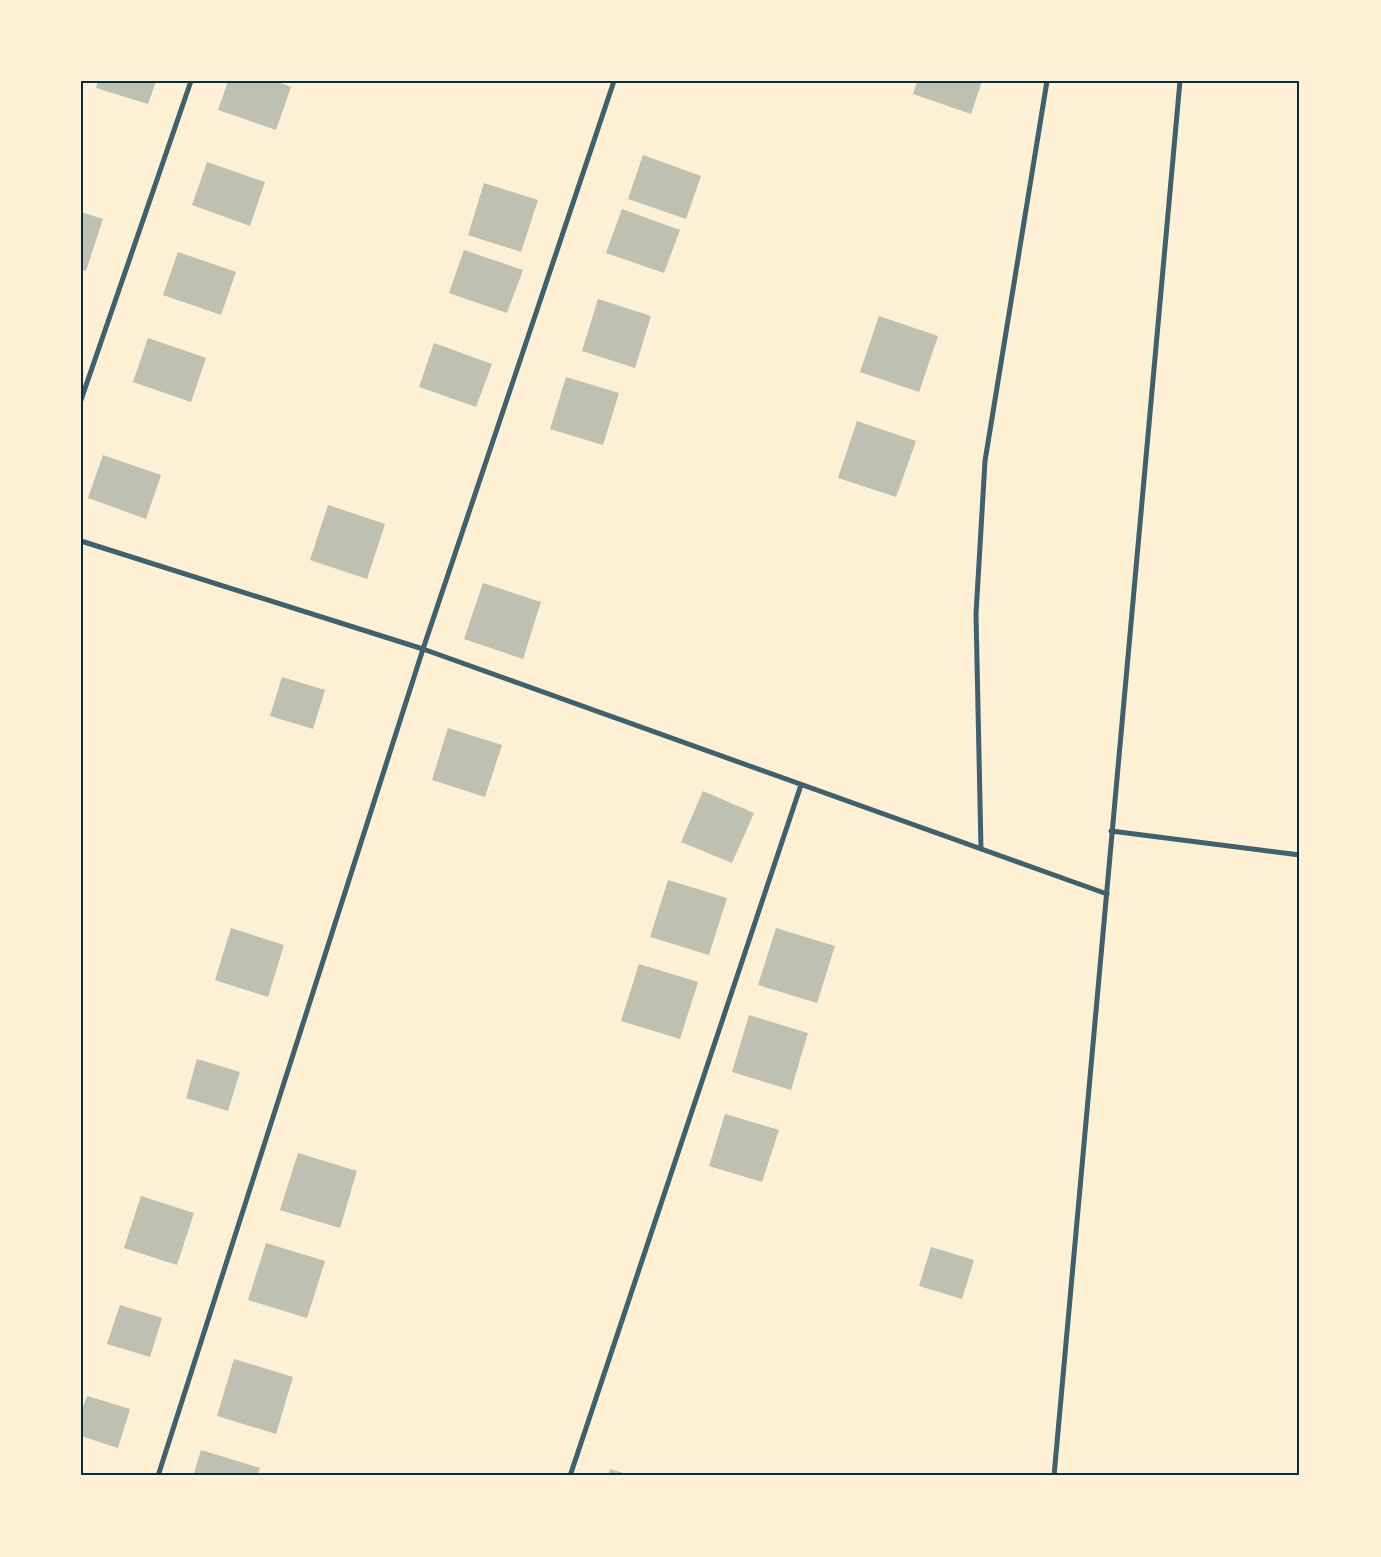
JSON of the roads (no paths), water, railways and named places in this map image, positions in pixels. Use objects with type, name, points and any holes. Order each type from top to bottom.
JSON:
[{"type":"street","points":[[81,400],[191,81]]},
{"type":"street","points":[[158,1476],[423,649],[614,81]]},
{"type":"street","points":[[981,849],[976,614],[985,461],[1047,81]]},
{"type":"street","points":[[1054,1476],[1180,81]]},
{"type":"street","points":[[81,541],[423,649],[1107,894]]},
{"type":"street","points":[[570,1476],[801,785]]},
{"type":"street","points":[[1111,831],[1300,855]]}]
